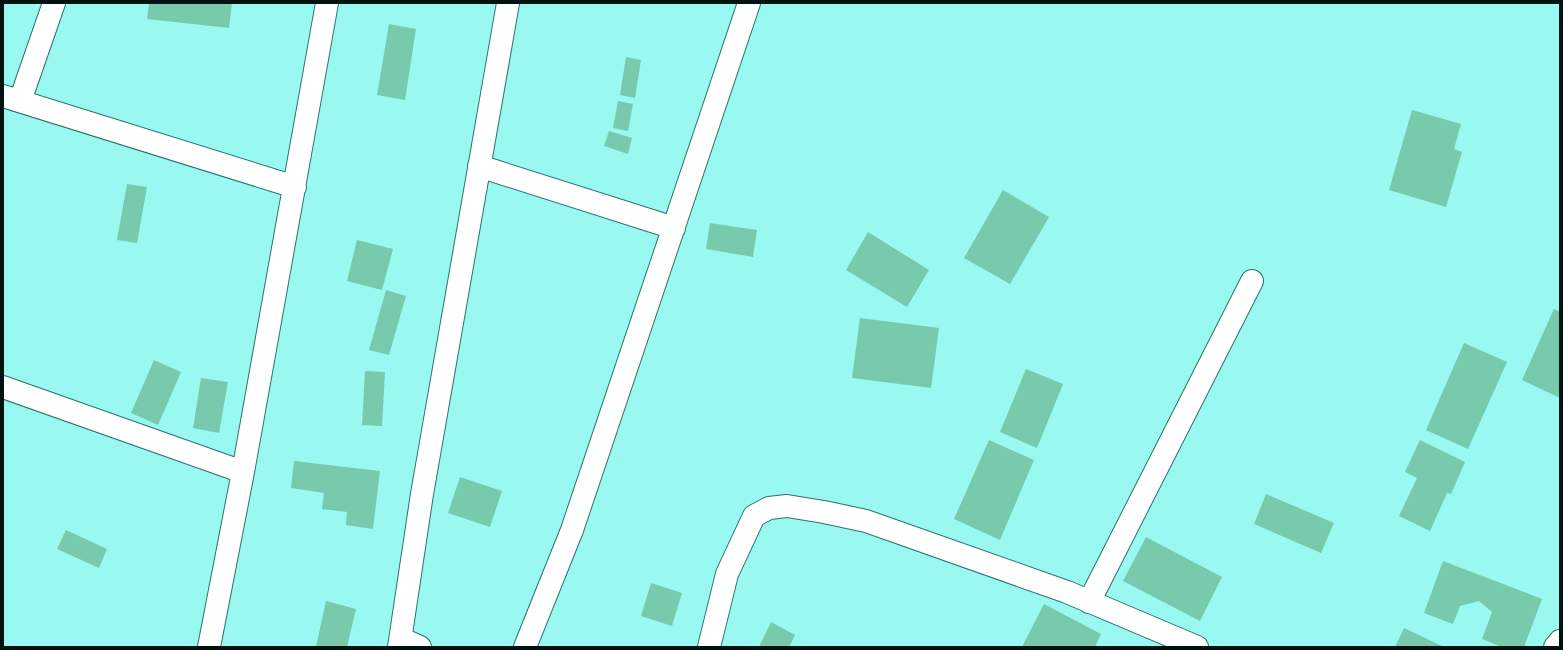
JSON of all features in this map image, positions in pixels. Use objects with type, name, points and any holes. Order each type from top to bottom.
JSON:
[{"type":"street","points":[[54,3],[11,98],[295,187]]},
{"type":"street","points":[[209,647],[243,472],[328,3]]},
{"type":"street","points":[[407,644],[422,494],[508,3]]},
{"type":"street","points":[[525,647],[572,530],[749,3]]},
{"type":"street","points":[[479,166],[674,228]]},
{"type":"street","points":[[1089,602],[1252,281]]},
{"type":"street","points":[[3,387],[243,472]]},
{"type":"street","points":[[709,647],[727,574],[754,516],[769,508],[787,506],[866,521],[1089,602],[1196,647]]},
{"type":"street","points":[[1555,647],[1560,641]]},
{"type":"building","points":[[149,3],[232,3],[229,28],[147,19]]},
{"type":"building","points":[[389,24],[416,29],[405,100],[377,95]]},
{"type":"building","points":[[626,57],[641,60],[635,98],[620,95]]},
{"type":"building","points":[[618,101],[633,104],[628,131],[613,128]]},
{"type":"building","points":[[1412,110],[1461,124],[1454,149],[1462,152],[1446,207],[1389,190]]},
{"type":"building","points":[[609,131],[632,138],[628,154],[604,146]]},
{"type":"building","points":[[127,184],[147,187],[137,243],[117,240]]},
{"type":"building","points":[[1003,190],[1049,217],[1010,284],[964,258]]},
{"type":"building","points":[[710,223],[757,230],[753,257],[706,249]]},
{"type":"building","points":[[868,232],[929,270],[907,307],[846,270]]},
{"type":"building","points":[[357,240],[393,249],[382,290],[347,281]]},
{"type":"building","points":[[386,290],[406,296],[389,355],[369,350]]},
{"type":"building","points":[[1554,309],[1560,312],[1560,398],[1522,380]]},
{"type":"building","points":[[860,318],[939,328],[931,388],[852,378]]},
{"type":"building","points":[[1464,343],[1507,362],[1468,449],[1426,430]]},
{"type":"building","points":[[154,360],[181,372],[158,425],[131,413]]},
{"type":"building","points":[[1026,369],[1063,384],[1037,448],[1000,432]]},
{"type":"building","points":[[365,371],[385,372],[382,426],[362,425]]},
{"type":"building","points":[[201,378],[228,382],[219,433],[193,428]]},
{"type":"building","points":[[989,440],[1034,460],[1000,540],[954,519]]},
{"type":"building","points":[[1420,440],[1465,462],[1451,494],[1447,493],[1430,531],[1399,516],[1417,478],[1405,472]]},
{"type":"building","points":[[294,461],[380,471],[373,529],[346,525],[347,512],[322,509],[324,493],[291,488]]},
{"type":"building","points":[[460,477],[502,491],[490,527],[448,513]]},
{"type":"building","points":[[1266,494],[1334,523],[1321,553],[1254,524]]},
{"type":"building","points":[[66,530],[107,549],[99,568],[57,549]]},
{"type":"building","points":[[1146,537],[1222,577],[1200,621],[1123,581]]},
{"type":"building","points":[[1443,561],[1542,599],[1524,647],[1502,647],[1482,639],[1492,612],[1479,601],[1460,606],[1453,624],[1424,613]]},
{"type":"building","points":[[651,583],[682,593],[672,626],[641,616]]},
{"type":"building","points":[[326,601],[356,609],[347,647],[316,647]]},
{"type":"building","points":[[1044,604],[1101,634],[1095,647],[1022,647]]},
{"type":"building","points":[[771,622],[795,635],[789,647],[759,647]]},
{"type":"building","points":[[1404,628],[1444,647],[1395,647]]}]
